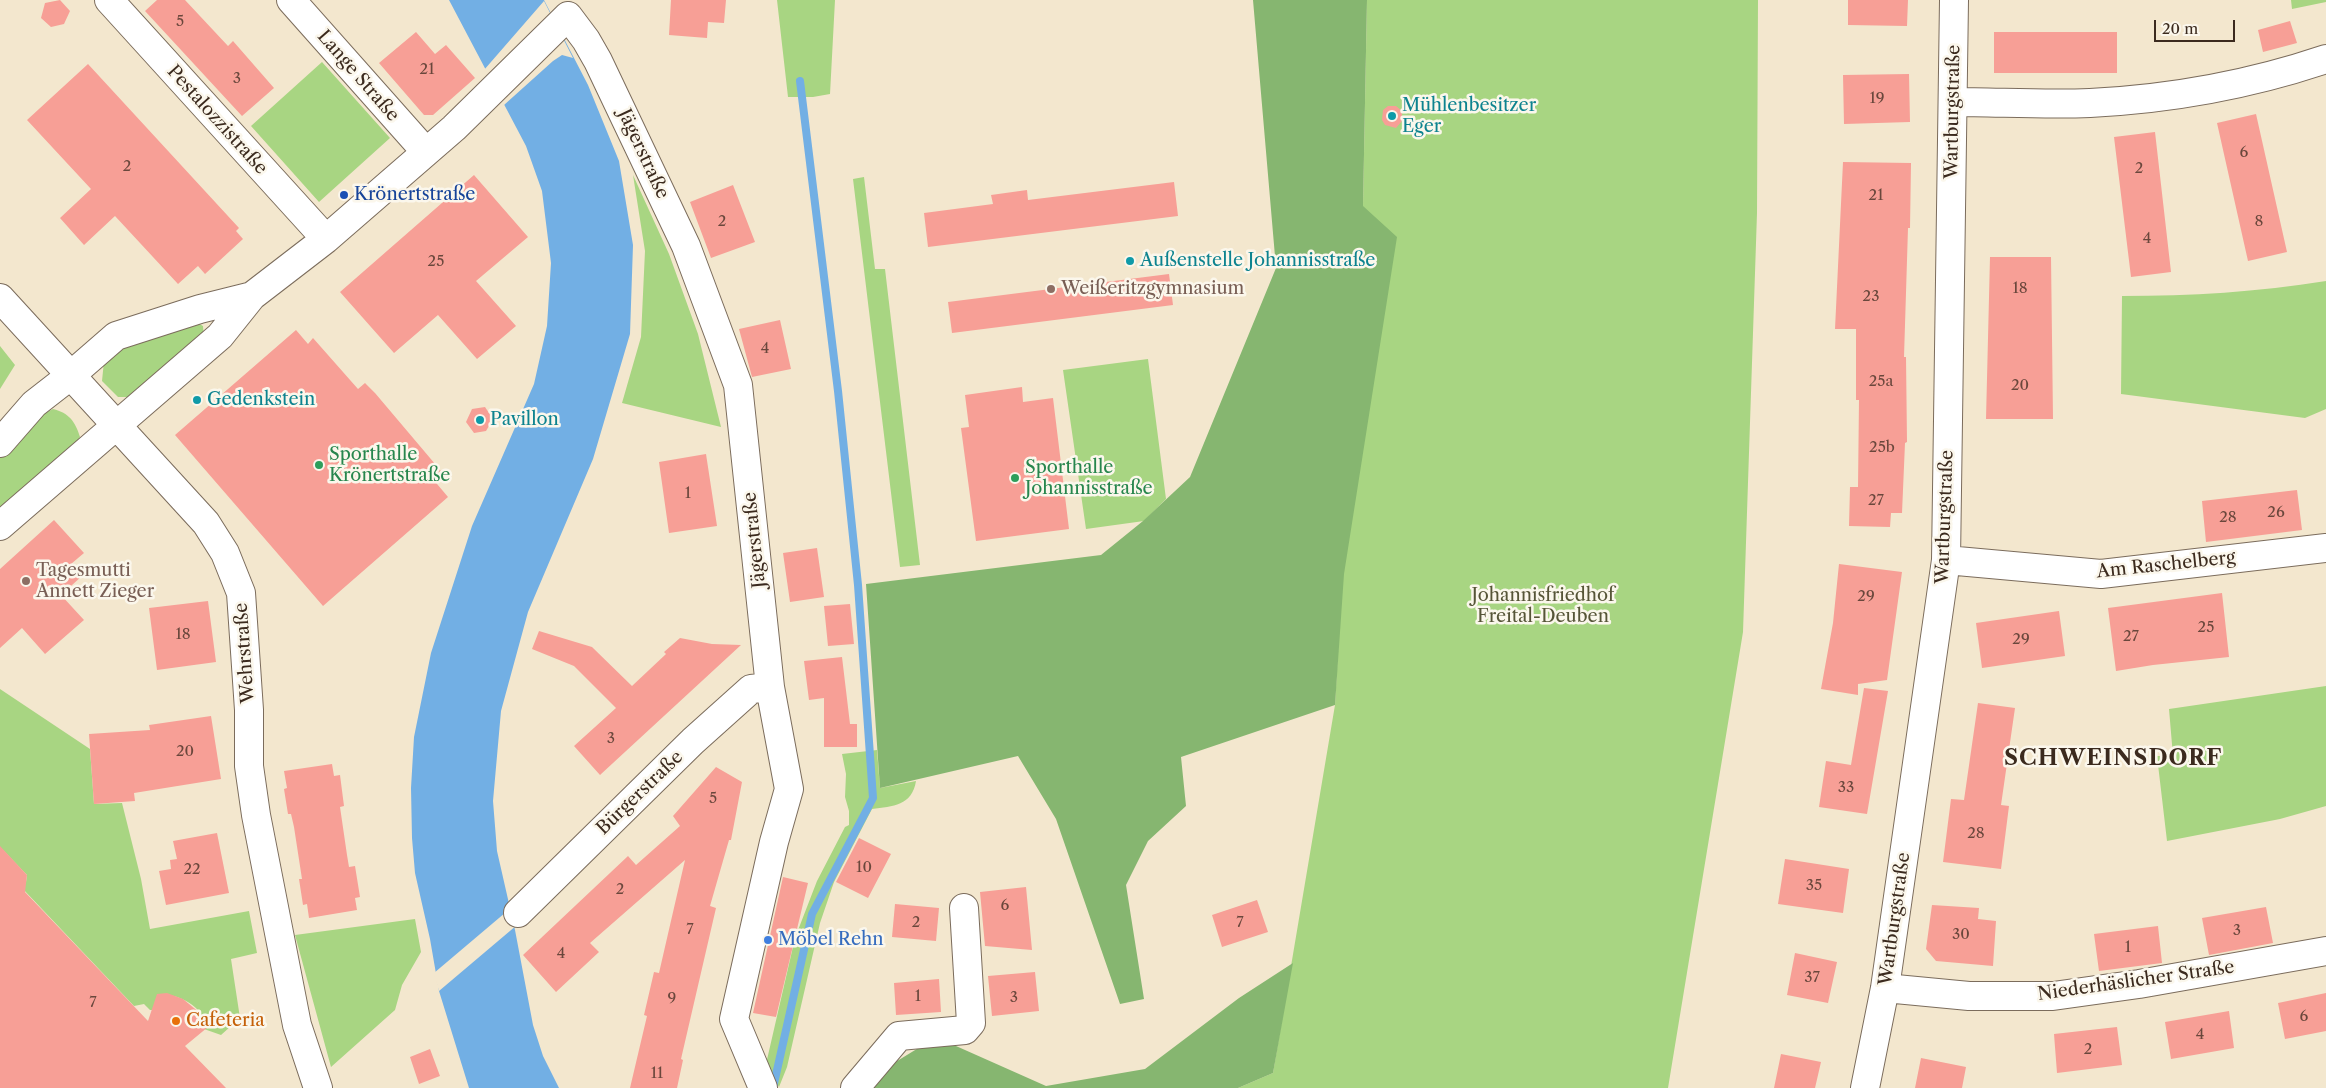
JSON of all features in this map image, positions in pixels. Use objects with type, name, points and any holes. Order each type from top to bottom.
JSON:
[{"type":"street","name":"Pestalozzistraße","points":[[109,0],[326,239]]},
{"type":"street","name":"Lange Straße","points":[[291,0],[426,152]]},
{"type":"street","name":"Wartburgstraße","points":[[1865,1088],[1885,988],[1946,560],[1954,0]]},
{"type":"street","points":[[0,526],[220,336],[252,296],[326,239],[454,128],[565,15]]},
{"type":"street","name":"Jägerstraße","points":[[565,15],[586,40],[598,62],[678,228],[738,385],[770,687],[789,789],[774,842],[734,1019],[760,1081]]},
{"type":"street","points":[[1953,102],[2088,103],[2128,100],[2242,84],[2326,58]]},
{"type":"street","points":[[0,443],[34,404],[116,336],[200,309],[252,296]]},
{"type":"street","name":"Wehrstraße","points":[[0,298],[206,522],[225,553],[241,592],[249,710],[250,766],[256,815],[297,1025],[318,1088]]},
{"type":"street","name":"Am Raschelberg","points":[[1946,560],[2101,574],[2326,548]]},
{"type":"street","name":"Bürgerstraße","points":[[518,913],[693,741],[743,696],[751,689],[770,687]]},
{"type":"street","points":[[855,1088],[898,1036],[965,1030],[971,1023],[964,908]]},
{"type":"street","name":"Niederhäslicher Straße","points":[[1885,988],[1969,996],[2053,996],[2326,951]]},
{"type":"green space","points":[[777,0],[835,0],[830,94],[813,97],[788,97]]},
{"type":"green space","points":[[1253,0],[1367,0],[1363,206],[1397,237],[1344,574],[1335,705],[1181,757],[1186,806],[1148,841],[1126,885],[1144,999],[1120,1004],[1056,819],[1018,756],[880,788],[866,584],[1101,555],[1143,521],[1190,477],[1276,268]]},
{"type":"green space","name":"Johannisfriedhof Freital-Deuben","points":[[1367,0],[1758,0],[1757,213],[1743,632],[1668,1088],[1238,1088],[1273,1073],[1335,705],[1363,206]]},
{"type":"green space","points":[[2291,0],[2326,0],[2326,2],[2292,9]]},
{"type":"green space","points":[[322,62],[390,138],[319,202],[251,126]]},
{"type":"green space","points":[[633,175],[669,254],[698,334],[721,427],[622,403],[641,337],[645,251]]},
{"type":"green space","points":[[864,177],[875,269],[885,269],[920,565],[900,567],[853,179]]},
{"type":"green space","points":[[2326,281],[2326,409],[2305,418],[2121,394],[2122,296],[2224,293]]},
{"type":"green space","points":[[194,321],[203,326],[204,338],[133,397],[118,397],[102,381],[104,361],[147,333]]},
{"type":"green space","points":[[0,346],[15,365],[0,389]]},
{"type":"green space","points":[[1148,359],[1166,499],[1144,521],[1086,529],[1063,370]]},
{"type":"green space","points":[[53,409],[71,418],[80,437],[69,453],[0,514],[0,458],[37,417]]},
{"type":"green space","points":[[2326,686],[2326,806],[2280,819],[2167,841],[2157,756],[2173,756],[2169,709]]},
{"type":"green space","points":[[0,689],[90,749],[94,804],[122,803],[141,879],[150,929],[249,911],[257,953],[231,959],[240,1018],[221,1035],[204,1029],[204,1021],[201,1014],[196,1008],[181,998],[164,994],[157,995],[158,1010],[150,1010],[144,1004],[134,1006],[22,888],[26,882],[27,875],[0,847]]},
{"type":"green space","points":[[877,750],[880,788],[916,781],[914,789],[906,800],[900,803],[872,809],[834,882],[820,923],[787,1067],[779,1087],[766,1064],[795,938],[817,881],[845,827],[849,825],[849,811],[845,797],[846,774],[842,754]]},
{"type":"green space","points":[[415,919],[421,952],[402,985],[395,1010],[331,1067],[295,935]]},
{"type":"green space","points":[[1293,963],[1273,1073],[1238,1088],[872,1088],[884,1069],[925,1044],[956,1046],[1046,1086],[1145,1069],[1239,998]]},
{"type":"water","points":[[449,0],[544,0],[588,85],[619,161],[633,245],[630,334],[593,459],[528,612],[501,711],[493,801],[497,851],[515,930],[533,1025],[543,1056],[559,1088],[469,1088],[439,991],[430,939],[415,873],[411,788],[414,737],[431,653],[472,526],[534,384],[547,326],[551,263],[542,191],[526,146]]},
{"type":"pier","points":[[544,1],[573,58],[562,55],[553,61],[504,105],[484,70]]},
{"type":"pier","points":[[512,907],[517,925],[439,991],[434,973]]},
{"type":"building","points":[[60,0],[70,11],[64,24],[51,27],[41,18],[45,3]]},
{"type":"building","points":[[157,0],[185,0],[228,46],[233,41],[274,88],[242,116],[145,11]]},
{"type":"building","points":[[671,0],[726,0],[724,23],[708,22],[707,38],[669,35]]},
{"type":"building","points":[[1848,0],[1908,0],[1907,26],[1848,25]]},
{"type":"building","points":[[2290,21],[2297,43],[2263,52],[2258,30]]},
{"type":"building","points":[[416,32],[435,54],[446,45],[475,78],[433,115],[424,115],[379,63]]},
{"type":"building","points":[[1994,32],[2117,32],[2117,73],[1994,73]]},
{"type":"building","points":[[88,64],[239,228],[236,231],[243,239],[205,274],[198,266],[178,284],[115,216],[84,245],[60,218],[91,189],[27,120]]},
{"type":"building","points":[[1909,74],[1910,122],[1844,124],[1843,75]]},
{"type":"building","name":"Mühlenbesitzer Eger","points":[[1388,106],[1396,106],[1402,111],[1402,121],[1396,128],[1385,125],[1382,120],[1383,110]]},
{"type":"building","points":[[2256,114],[2287,252],[2248,261],[2217,123]]},
{"type":"building","points":[[2155,132],[2171,272],[2131,277],[2114,137]]},
{"type":"building","points":[[1843,162],[1911,163],[1904,357],[1906,357],[1907,442],[1905,443],[1902,513],[1891,513],[1890,527],[1849,526],[1850,487],[1858,487],[1859,400],[1856,400],[1856,329],[1835,329]]},
{"type":"building","points":[[474,175],[528,237],[476,281],[516,326],[477,359],[438,315],[394,353],[340,292]]},
{"type":"building","points":[[1174,182],[1178,216],[928,247],[924,213],[993,204],[991,195],[1027,190],[1028,200]]},
{"type":"building","points":[[733,185],[755,242],[711,258],[690,202]]},
{"type":"building","points":[[1990,257],[2051,257],[2053,419],[1986,419]]},
{"type":"building","points":[[1169,274],[1173,305],[952,333],[948,302]]},
{"type":"building","points":[[780,320],[791,369],[752,377],[739,329]]},
{"type":"building","name":"Sporthalle Krönertstraße","points":[[296,330],[308,344],[313,338],[358,389],[365,383],[375,393],[441,471],[432,478],[448,497],[323,606],[175,435]]},
{"type":"building","name":"Sporthalle Johannisstraße","points":[[1022,387],[1023,402],[1053,398],[1069,529],[976,541],[961,428],[969,427],[965,395]]},
{"type":"building","name":"Pavillon","points":[[485,407],[493,419],[486,431],[474,433],[466,422],[472,409]]},
{"type":"building","points":[[706,454],[717,526],[669,533],[659,462]]},
{"type":"building","points":[[2297,490],[2302,530],[2206,542],[2202,501]]},
{"type":"building","points":[[54,520],[84,553],[71,564],[82,576],[61,595],[84,620],[45,654],[22,628],[0,648],[0,569]]},
{"type":"building","points":[[817,548],[824,597],[790,602],[783,553]]},
{"type":"building","points":[[1839,564],[1902,572],[1887,680],[1858,684],[1858,695],[1821,689],[1833,623]]},
{"type":"building","points":[[2222,593],[2229,657],[2116,671],[2108,608]]},
{"type":"building","points":[[208,601],[216,662],[157,670],[149,608]]},
{"type":"building","points":[[850,604],[854,644],[828,646],[824,606]]},
{"type":"building","points":[[2059,611],[2065,656],[1982,668],[1976,623]]},
{"type":"building","points":[[539,631],[592,647],[632,686],[680,638],[712,644],[741,645],[600,775],[574,746],[616,708],[574,666],[532,649]]},
{"type":"building","points":[[842,657],[850,724],[857,724],[857,747],[824,747],[824,698],[809,700],[804,661]]},
{"type":"building","points":[[1864,688],[1888,691],[1867,814],[1819,807],[1826,761],[1851,765]]},
{"type":"building","points":[[1978,703],[2015,708],[2001,805],[2009,806],[2001,869],[1943,862],[1951,799],[1964,800]]},
{"type":"building","points":[[211,716],[221,779],[134,793],[135,801],[94,804],[89,734],[150,730],[149,725]]},
{"type":"building","points":[[332,764],[334,776],[340,775],[344,806],[340,807],[347,855],[349,867],[355,866],[360,897],[355,898],[357,910],[309,918],[307,904],[303,905],[299,879],[302,879],[294,827],[291,814],[288,814],[284,789],[287,788],[284,771]]},
{"type":"building","points":[[716,767],[742,782],[731,840],[729,840],[710,906],[716,908],[681,1059],[683,1060],[677,1088],[630,1088],[647,1016],[644,1015],[654,972],[659,973],[685,860],[590,943],[599,952],[556,992],[523,955],[628,856],[636,865],[680,826],[673,816]]},
{"type":"building","points":[[217,833],[229,893],[166,905],[159,871],[171,869],[170,860],[177,859],[173,841]]},
{"type":"building","points":[[859,838],[891,854],[868,898],[836,882]]},
{"type":"building","points":[[0,846],[27,875],[25,892],[148,1021],[157,994],[167,993],[183,999],[200,1013],[208,1027],[185,1046],[226,1088],[0,1088]]},
{"type":"building","points":[[1785,859],[1849,869],[1843,913],[1778,904]]},
{"type":"building","points":[[783,877],[808,883],[776,1017],[753,1013]]},
{"type":"building","points":[[1026,887],[1032,950],[985,946],[980,892]]},
{"type":"building","points":[[1257,900],[1268,932],[1222,947],[1212,915]]},
{"type":"building","points":[[895,904],[939,908],[936,941],[892,937]]},
{"type":"building","points":[[1932,905],[1979,908],[1978,919],[1996,921],[1993,966],[1936,961],[1926,949]]},
{"type":"building","points":[[2266,907],[2273,943],[2209,955],[2202,918]]},
{"type":"building","points":[[2158,926],[2162,963],[2099,971],[2094,934]]},
{"type":"building","points":[[1795,953],[1837,962],[1828,1003],[1787,995]]},
{"type":"building","points":[[1035,972],[1039,1011],[992,1016],[988,976]]},
{"type":"building","points":[[939,979],[941,1012],[896,1015],[894,983]]},
{"type":"building","points":[[2326,993],[2326,1031],[2285,1039],[2278,1003]]},
{"type":"building","points":[[2229,1011],[2234,1048],[2171,1059],[2165,1022]]},
{"type":"building","points":[[2117,1027],[2122,1065],[2057,1073],[2054,1034]]},
{"type":"building","points":[[430,1049],[440,1076],[419,1084],[410,1057]]},
{"type":"building","points":[[1781,1054],[1821,1062],[1815,1088],[1774,1088]]},
{"type":"building","points":[[1921,1058],[1966,1067],[1962,1088],[1915,1088]]},
{"type":"waterway","points":[[773,1088],[812,914],[873,798],[858,585],[838,391],[800,81]]},
{"type":"place","name":"Mühlenbesitzer Eger","points":[[1392,116]]},
{"type":"place","name":"Krönertstraße","points":[[344,195]]},
{"type":"place","name":"Außenstelle Johannisstraße","points":[[1130,261]]},
{"type":"place","name":"Weißeritzgymnasium","points":[[1051,289]]},
{"type":"place","name":"Gedenkstein","points":[[197,400]]},
{"type":"place","name":"Pavillon","points":[[480,420]]},
{"type":"place","name":"Sporthalle Krönertstraße","points":[[319,465]]},
{"type":"place","name":"Sporthalle Johannisstraße","points":[[1015,478]]},
{"type":"place","name":"Tagesmutti Annett Zieger","points":[[26,581]]},
{"type":"place","name":"Möbel Rehn","points":[[768,940]]},
{"type":"place","name":"Cafeteria","points":[[176,1021]]},
{"type":"district","name":"SCHWEINSDORF","points":[[2113,759]]}]
